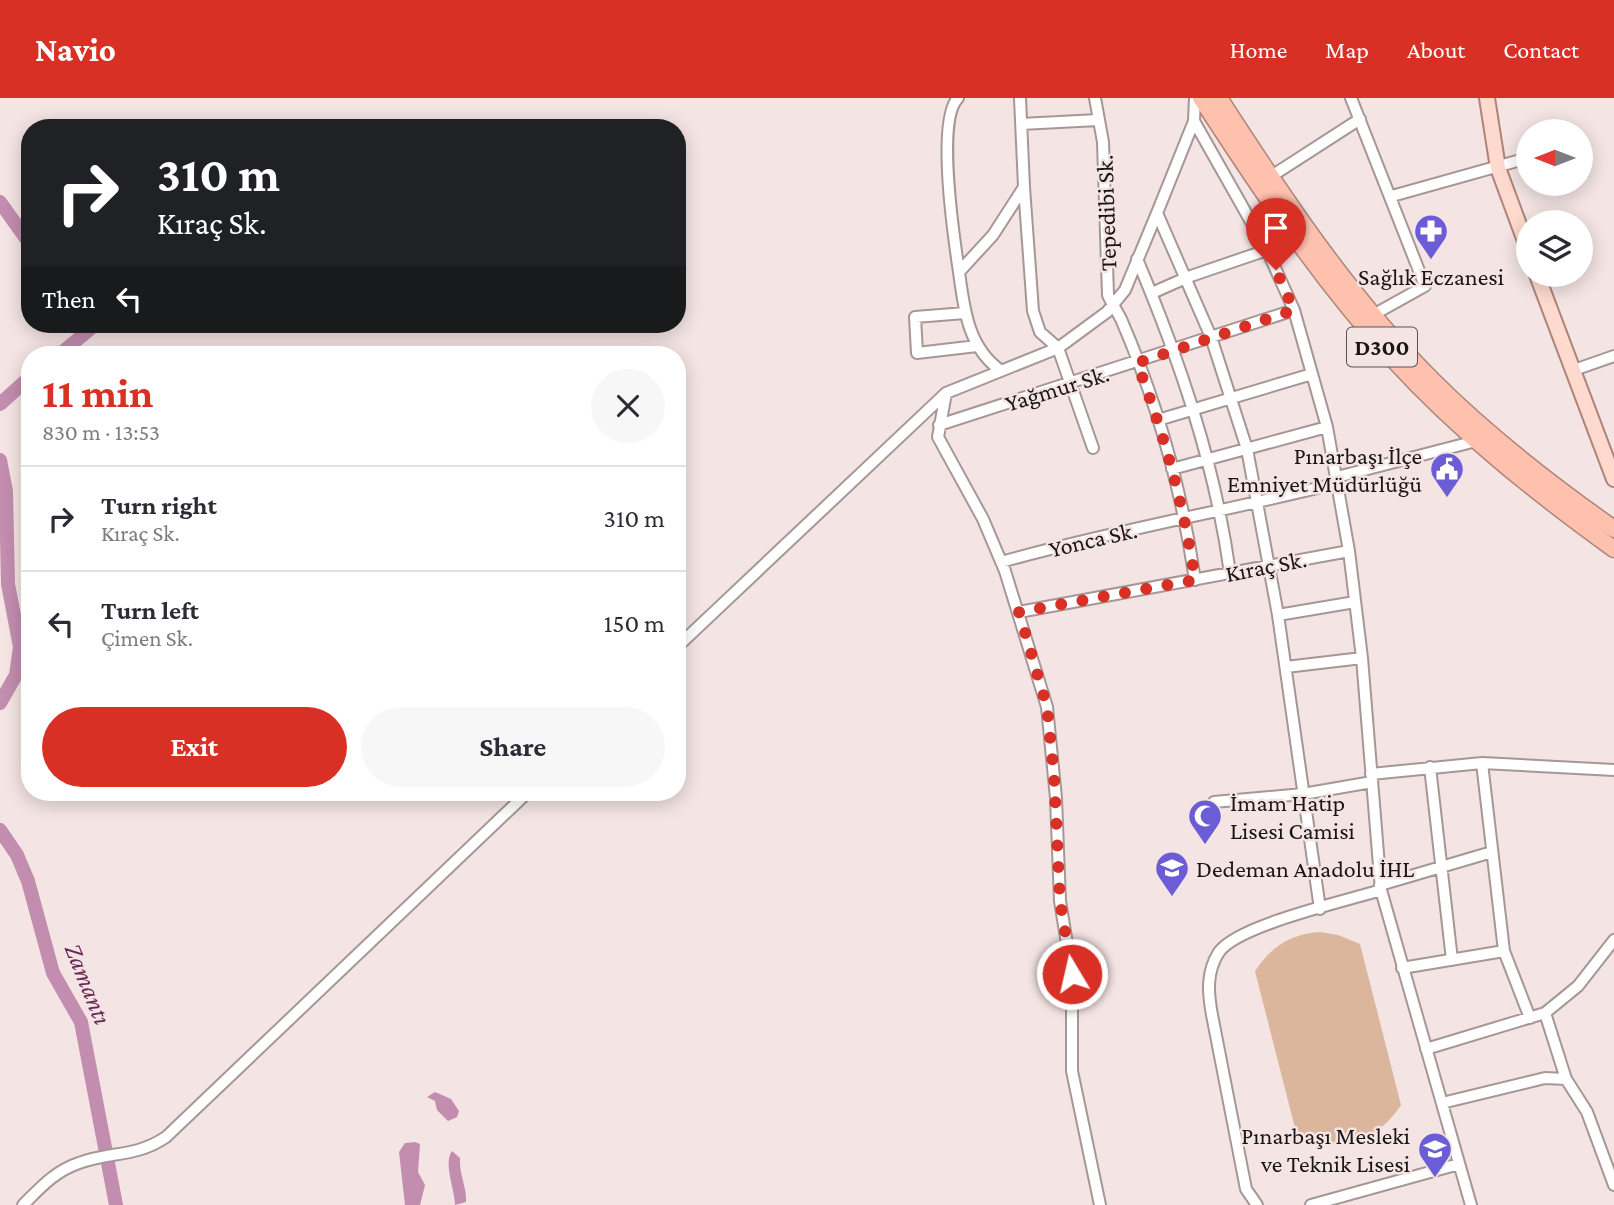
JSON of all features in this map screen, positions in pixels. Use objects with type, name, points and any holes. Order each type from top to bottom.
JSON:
[{"type":"highway","name":"D300","points":[[1201,98],[1258,186],[1362,323],[1403,369],[1476,441],[1531,489],[1614,549]]},
{"type":"highway","name":"D300","points":[[1219,98],[1319,247],[1373,315],[1467,414],[1543,478],[1614,529]]},
{"type":"main road","points":[[1487,98],[1498,168],[1516,217]]},
{"type":"main road","points":[[1542,287],[1613,478]]},
{"type":"street","points":[[958,98],[948,118],[950,211],[965,313],[977,346],[1000,370]]},
{"type":"street","points":[[1020,98],[1033,311],[1040,332],[1058,348],[1093,448]]},
{"type":"street","name":"Tepedibi Sk.","points":[[1095,98],[1103,142],[1108,295],[1120,316],[1158,420],[1186,519],[1195,580]]},
{"type":"street","points":[[686,639],[946,393],[1058,348],[1112,306],[1125,290],[1194,121],[1195,98]]},
{"type":"street","points":[[1351,98],[1392,196],[1425,286],[1373,315]]},
{"type":"street","points":[[1021,124],[1098,120]]},
{"type":"street","points":[[1270,177],[1360,120]]},
{"type":"street","points":[[1194,121],[1267,250],[1294,310],[1327,427],[1349,551],[1362,658],[1380,888],[1471,1205]]},
{"type":"street","points":[[1392,196],[1516,162]]},
{"type":"street","points":[[959,272],[993,235],[1024,187]]},
{"type":"street","points":[[1157,213],[1188,277],[1211,337],[1247,449],[1255,504],[1270,566],[1278,615],[1320,909]]},
{"type":"street","points":[[1152,293],[1188,277],[1267,250]]},
{"type":"street","points":[[1137,259],[1194,408],[1222,511],[1230,573]]},
{"type":"street","name":"Yağmur Sk.","points":[[939,425],[1172,352],[1294,310]]},
{"type":"street","points":[[965,313],[915,317],[917,352],[977,346]]},
{"type":"street","points":[[1574,370],[1614,356]]},
{"type":"street","points":[[1158,420],[1312,374]]},
{"type":"street","points":[[946,393],[938,437],[944,453],[974,502],[1002,562],[1047,707],[1054,775],[1060,901],[1072,974],[1072,1071],[1100,1205]]},
{"type":"street","points":[[1172,469],[1327,427]]},
{"type":"street","name":"Yonca Sk.","points":[[1002,562],[1089,537],[1255,504],[1476,441]]},
{"type":"street","name":"Kıraç Sk.","points":[[1019,612],[1349,551]]},
{"type":"street","points":[[1278,615],[1355,602]]},
{"type":"street","points":[[1286,667],[1362,658]]},
{"type":"street","points":[[1214,802],[1303,794],[1430,767],[1482,763],[1614,770]]},
{"type":"street","points":[[1482,763],[1504,951],[1530,1018]]},
{"type":"street","points":[[1430,767],[1452,960]]},
{"type":"street","points":[[23,1205],[57,1172],[81,1162],[128,1155],[150,1148],[166,1137],[519,801]]},
{"type":"street","points":[[1257,1205],[1246,1189],[1209,1000],[1210,974],[1219,953],[1237,937],[1492,852]]},
{"type":"street","points":[[1426,1049],[1545,1013],[1578,986],[1614,940]]},
{"type":"street","points":[[1402,968],[1504,951]]},
{"type":"street","points":[[1545,1013],[1566,1079],[1587,1112],[1614,1185]]},
{"type":"street","points":[[1441,1103],[1545,1078],[1566,1079]]},
{"type":"street","points":[[1311,1205],[1459,1164]]},
{"type":"street","points":[[1342,1205],[1353,1194]]},
{"type":"shaded area","points":[[1320,932],[1338,935],[1360,944],[1401,1105],[1379,1129],[1354,1141],[1340,1143],[1326,1142],[1296,1132],[1255,971],[1282,943]]},
{"type":"shaded area","points":[[435,1092],[451,1099],[459,1111],[457,1117],[448,1121],[437,1110],[435,1101],[427,1097]]},
{"type":"shaded area","points":[[405,1143],[420,1144],[418,1172],[425,1185],[420,1205],[405,1205],[399,1152]]},
{"type":"shaded area","points":[[452,1151],[460,1158],[466,1197],[466,1202],[455,1205],[449,1169]]},
{"type":"waterway","name":"Zamantı","points":[[0,202],[21,231]]},
{"type":"waterway","name":"Zamantı","points":[[70,346],[85,333]]},
{"type":"waterway","name":"Zamantı","points":[[0,404],[21,385]]},
{"type":"waterway","name":"Zamantı","points":[[0,460],[6,491],[8,584],[20,647],[16,675],[0,703]]},
{"type":"waterway","name":"Zamantı","points":[[0,830],[17,855],[28,881],[53,973],[81,1022],[116,1205]]},
{"type":"place","name":"Sağlık Eczanesi","points":[[1431,261]]},
{"type":"place","name":"Pınarbaşı İlçe Emniyet Müdürlüğü","points":[[1447,499]]},
{"type":"place","name":"İmam Hatip Lisesi Camisi","points":[[1205,846]]},
{"type":"place","name":"Dedeman Anadolu İHL","points":[[1172,898]]},
{"type":"place","name":"Pınarbaşı Mesleki ve Teknik Lisesi","points":[[1435,1179]]},
{"type":"route","points":[[1072,974],[1057,869],[1056,798],[1047,707],[1019,612],[1195,580],[1186,519],[1158,420],[1137,363],[1294,310],[1276,270]]}]
